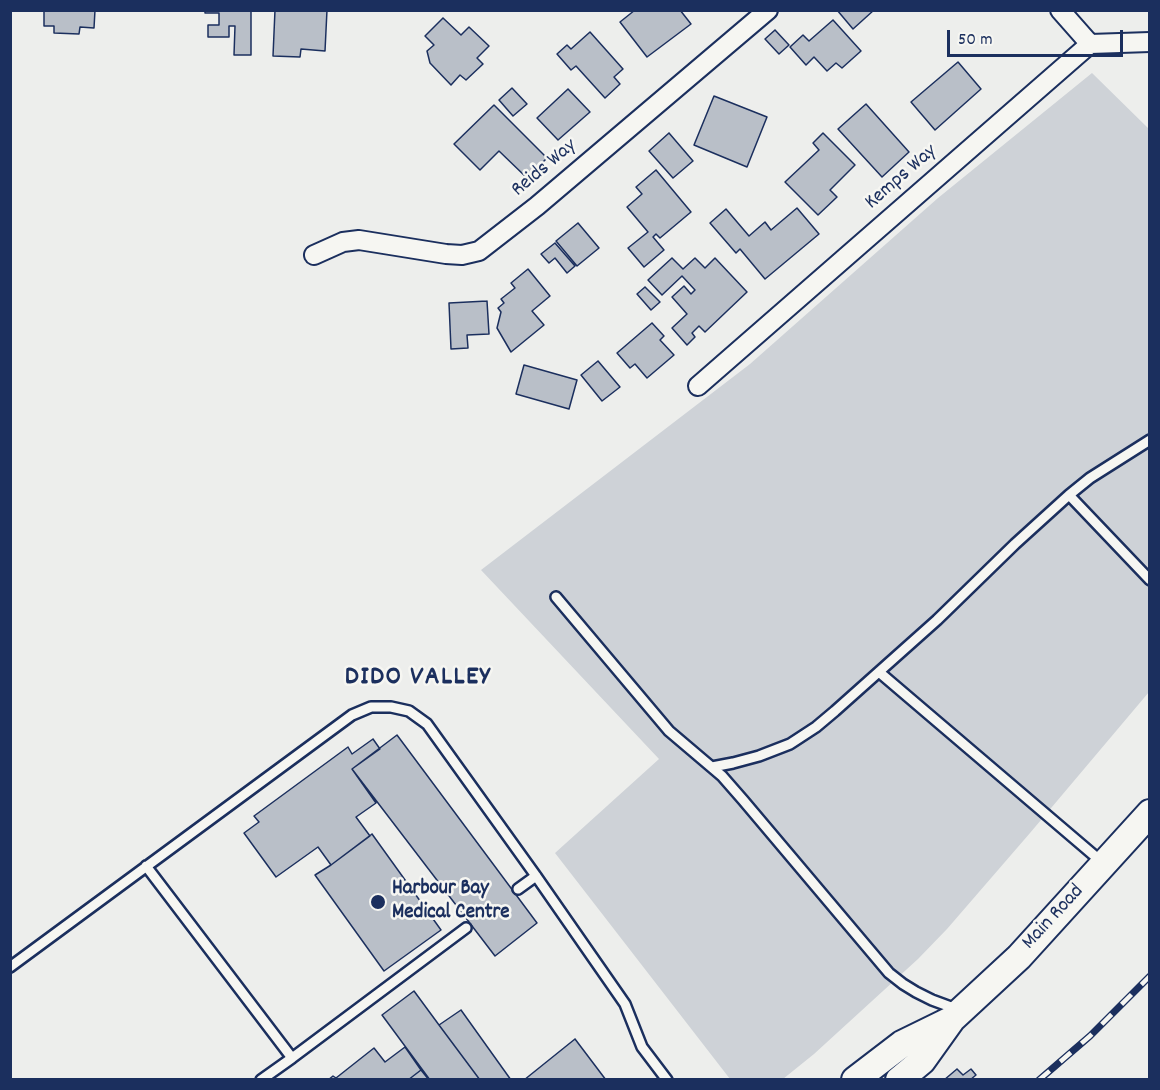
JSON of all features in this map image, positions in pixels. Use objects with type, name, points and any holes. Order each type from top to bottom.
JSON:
[{"type":"main road","name":"Main Road","points":[[899,1080],[922,1061],[957,1015],[1018,957],[1149,813]]},
{"type":"main road","name":"Main Road","points":[[855,1080],[902,1044],[957,1015]]},
{"type":"street","name":"Reids Way","points":[[314,255],[343,242],[359,240],[446,254],[462,255],[479,251],[537,206],[768,10]]},
{"type":"street","points":[[1060,10],[1090,44],[1149,42]]},
{"type":"street","name":"Kemps Way","points":[[698,386],[1090,44]]},
{"type":"lane","points":[[712,767],[759,756],[790,744],[816,727],[937,620],[1069,495],[1090,478],[1149,440]]},
{"type":"lane","points":[[1069,495],[1149,580]]},
{"type":"lane","points":[[556,597],[669,731],[712,767],[743,800],[889,972],[903,984],[957,1015]]},
{"type":"lane","points":[[879,672],[1104,864]]},
{"type":"lane","points":[[10,967],[352,715],[371,707],[392,707],[409,711],[427,724],[626,1004],[642,1047],[667,1080]]},
{"type":"lane","points":[[146,866],[292,1058]]},
{"type":"lane","points":[[518,890],[536,876]]},
{"type":"lane","points":[[261,1080],[466,928]]},
{"type":"shaded area","points":[[1092,73],[1149,129],[1149,692],[947,929],[918,959],[814,1054],[783,1079],[730,1079],[555,853],[659,759],[481,570],[750,364],[938,198]]},
{"type":"building","points":[[44,10],[95,10],[94,28],[80,27],[79,34],[54,33],[54,26],[44,26]]},
{"type":"building","points":[[205,10],[251,10],[251,55],[234,55],[235,26],[229,26],[229,37],[208,37],[208,25],[219,25],[219,13],[205,13]]},
{"type":"building","points":[[275,10],[327,10],[325,51],[301,49],[300,57],[273,56]]},
{"type":"building","points":[[635,10],[680,10],[691,24],[647,57],[620,22]]},
{"type":"building","points":[[837,10],[874,10],[853,29]]},
{"type":"building","points":[[443,18],[461,35],[469,27],[489,46],[477,58],[483,64],[466,80],[460,75],[451,85],[430,63],[427,51],[434,45],[425,36]]},
{"type":"building","points":[[833,20],[861,51],[842,68],[836,63],[827,71],[814,57],[806,65],[790,47],[803,35],[809,41]]},
{"type":"building","points":[[775,30],[789,45],[779,54],[765,39]]},
{"type":"building","points":[[590,32],[623,69],[614,77],[620,84],[605,98],[576,66],[571,70],[557,54],[567,45],[571,49]]},
{"type":"building","points":[[958,62],[981,89],[935,130],[911,102]]},
{"type":"building","points":[[512,88],[527,104],[513,116],[499,100]]},
{"type":"building","points":[[568,89],[590,112],[558,140],[537,118]]},
{"type":"building","points":[[714,96],[767,117],[747,167],[694,145]]},
{"type":"building","points":[[866,104],[909,152],[882,177],[838,129]]},
{"type":"building","points":[[494,105],[547,158],[527,178],[499,151],[480,170],[454,144]]},
{"type":"building","points":[[669,133],[693,161],[673,178],[649,151]]},
{"type":"building","points":[[823,133],[855,165],[830,190],[837,197],[818,215],[785,182],[819,150],[813,143]]},
{"type":"building","points":[[656,170],[691,212],[660,238],[656,234],[653,237],[664,250],[644,267],[628,248],[648,232],[627,207],[642,194],[636,187]]},
{"type":"building","points":[[797,208],[819,234],[765,279],[740,249],[736,253],[710,223],[726,209],[749,236],[765,222],[771,230]]},
{"type":"building","points":[[578,223],[599,248],[577,266],[556,241]]},
{"type":"building","points":[[555,243],[575,266],[567,273],[555,258],[549,263],[541,254]]},
{"type":"building","points":[[672,258],[683,269],[695,258],[705,268],[715,258],[747,292],[705,332],[699,326],[692,333],[695,337],[687,345],[672,328],[687,314],[672,297],[684,286],[691,294],[695,290],[682,276],[662,295],[648,280]]},
{"type":"building","points":[[528,269],[550,296],[532,311],[544,325],[511,352],[497,328],[501,312],[498,308],[504,303],[501,299],[515,288],[511,283]]},
{"type":"building","points":[[645,287],[660,302],[651,310],[637,294]]},
{"type":"building","points":[[487,301],[489,334],[467,335],[468,348],[451,349],[449,303]]},
{"type":"building","points":[[652,323],[664,336],[660,340],[674,355],[647,378],[635,364],[630,368],[617,353]]},
{"type":"building","points":[[598,361],[620,387],[602,401],[581,375]]},
{"type":"building","points":[[524,365],[577,380],[569,409],[516,394]]},
{"type":"building","points":[[397,735],[537,923],[495,956],[352,769]]},
{"type":"building","points":[[373,739],[380,749],[352,769],[376,803],[356,817],[370,836],[331,865],[318,847],[276,877],[244,833],[259,822],[254,816],[348,747],[352,754]]},
{"type":"building","name":"Harbour Bay Medical Centre","points":[[372,834],[441,930],[384,971],[315,875]]},
{"type":"building","points":[[414,991],[480,1080],[430,1080],[382,1015]]},
{"type":"building","points":[[461,1010],[511,1080],[480,1080],[439,1025]]},
{"type":"building","points":[[575,1039],[606,1080],[524,1080]]},
{"type":"building","points":[[405,1047],[421,1070],[408,1080],[328,1080],[333,1076],[336,1078],[374,1048],[385,1062]]},
{"type":"building","points":[[957,1069],[963,1075],[971,1069],[976,1075],[970,1080],[944,1080]]},
{"type":"building","points":[[421,1070],[429,1080],[408,1080]]},
{"type":"railway","points":[[1039,1080],[1090,1036],[1150,976]]},
{"type":"place","name":"Harbour Bay Medical Centre","points":[[378,902]]},
{"type":"district","name":"DIDO VALLEY","points":[[418,679]]}]
